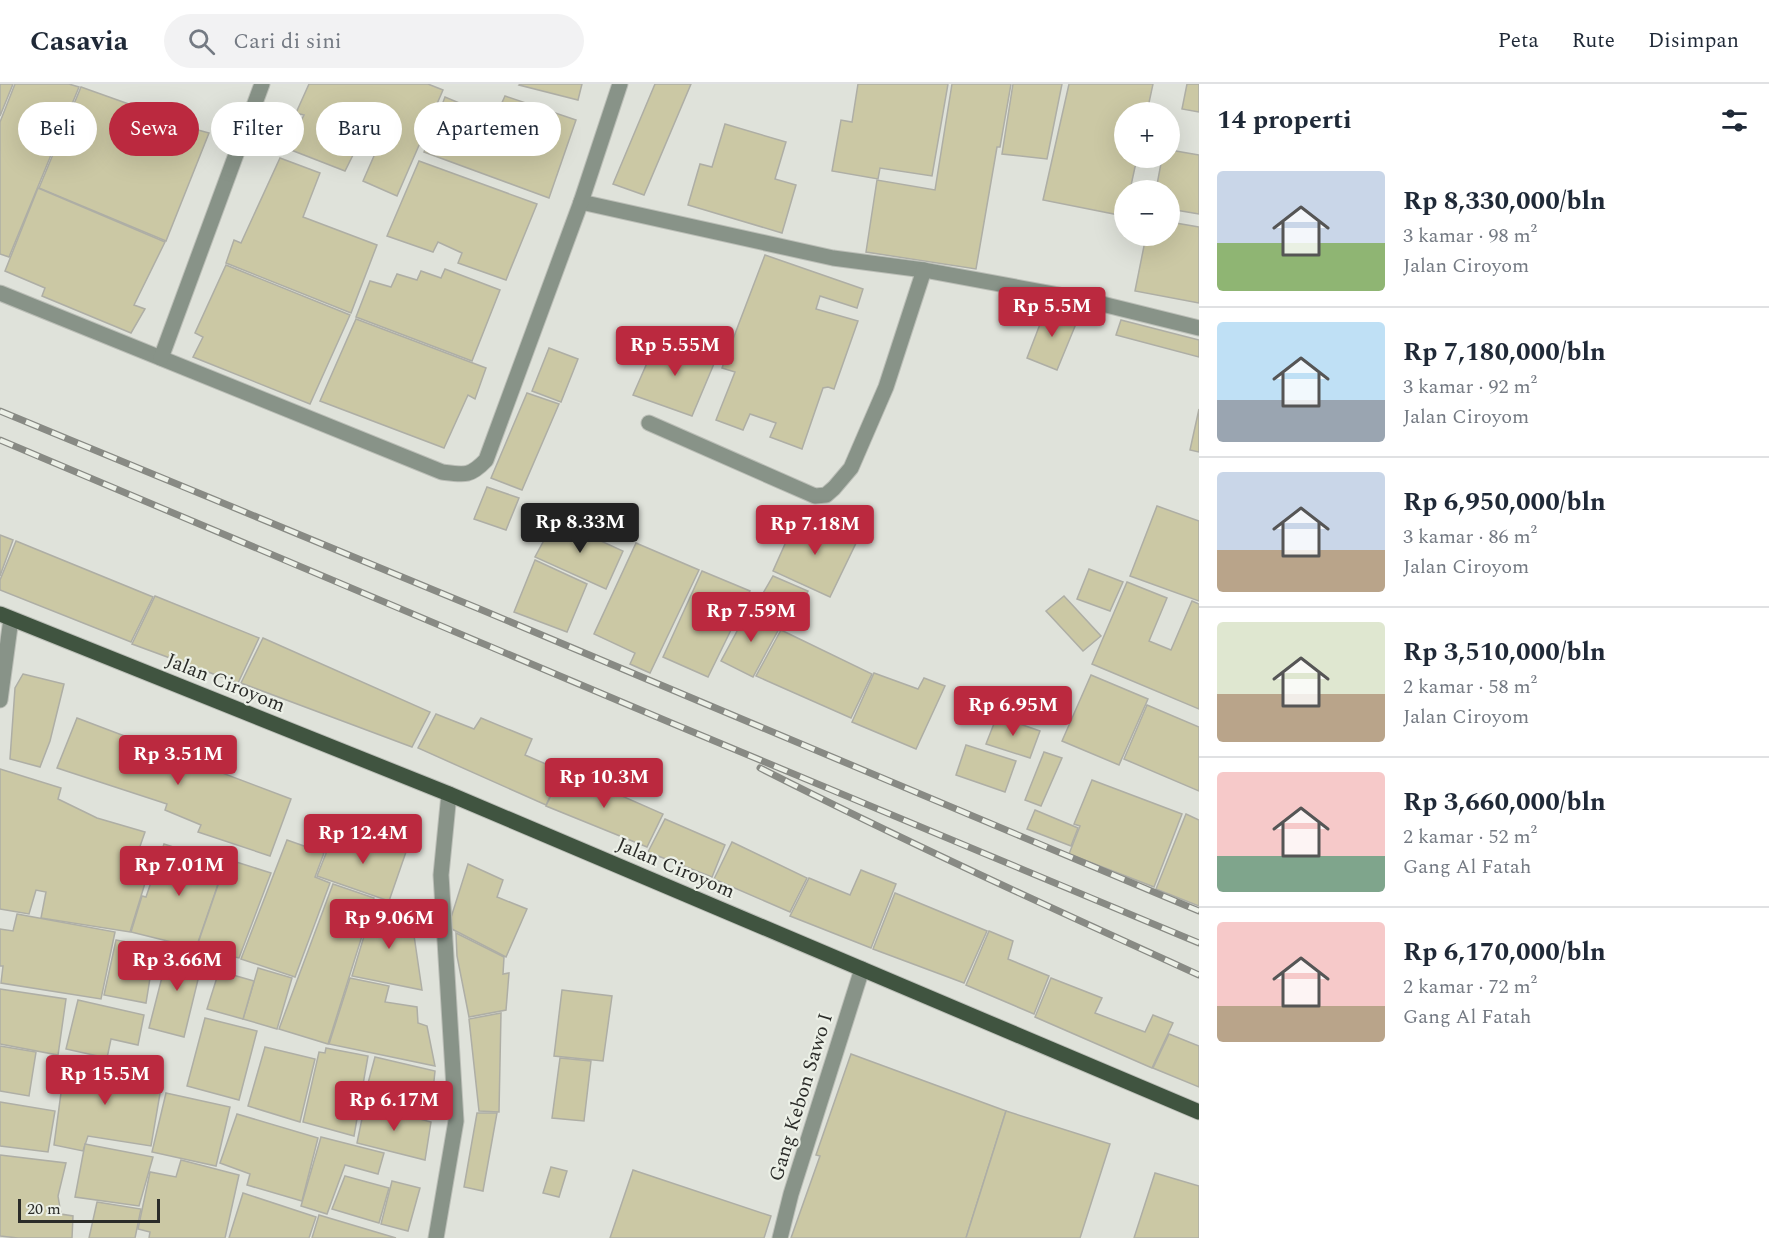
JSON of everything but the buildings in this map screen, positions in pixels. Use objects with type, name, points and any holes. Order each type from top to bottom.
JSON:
[{"type":"main road","name":"Jalan Ciroyom","points":[[6,616],[449,794],[1199,1112]]},
{"type":"street","points":[[160,358],[262,84]]},
{"type":"street","points":[[0,293],[442,472],[465,475],[476,470],[486,460],[581,202],[620,84]]},
{"type":"street","points":[[581,202],[833,258],[924,270],[1086,300],[1199,328]]},
{"type":"street","points":[[649,423],[815,496],[826,495],[850,468],[886,387],[924,270]]},
{"type":"street","points":[[0,700],[6,616]]},
{"type":"street","points":[[436,1238],[456,1122],[441,875],[449,794]]},
{"type":"street","name":"Gang Kebon Sawo I","points":[[780,1238],[791,1194],[862,969]]},
{"type":"railway","points":[[0,411],[482,610],[1199,911]]},
{"type":"railway","points":[[0,440],[1199,943]]},
{"type":"railway","points":[[760,768],[923,848],[1199,975]]}]
